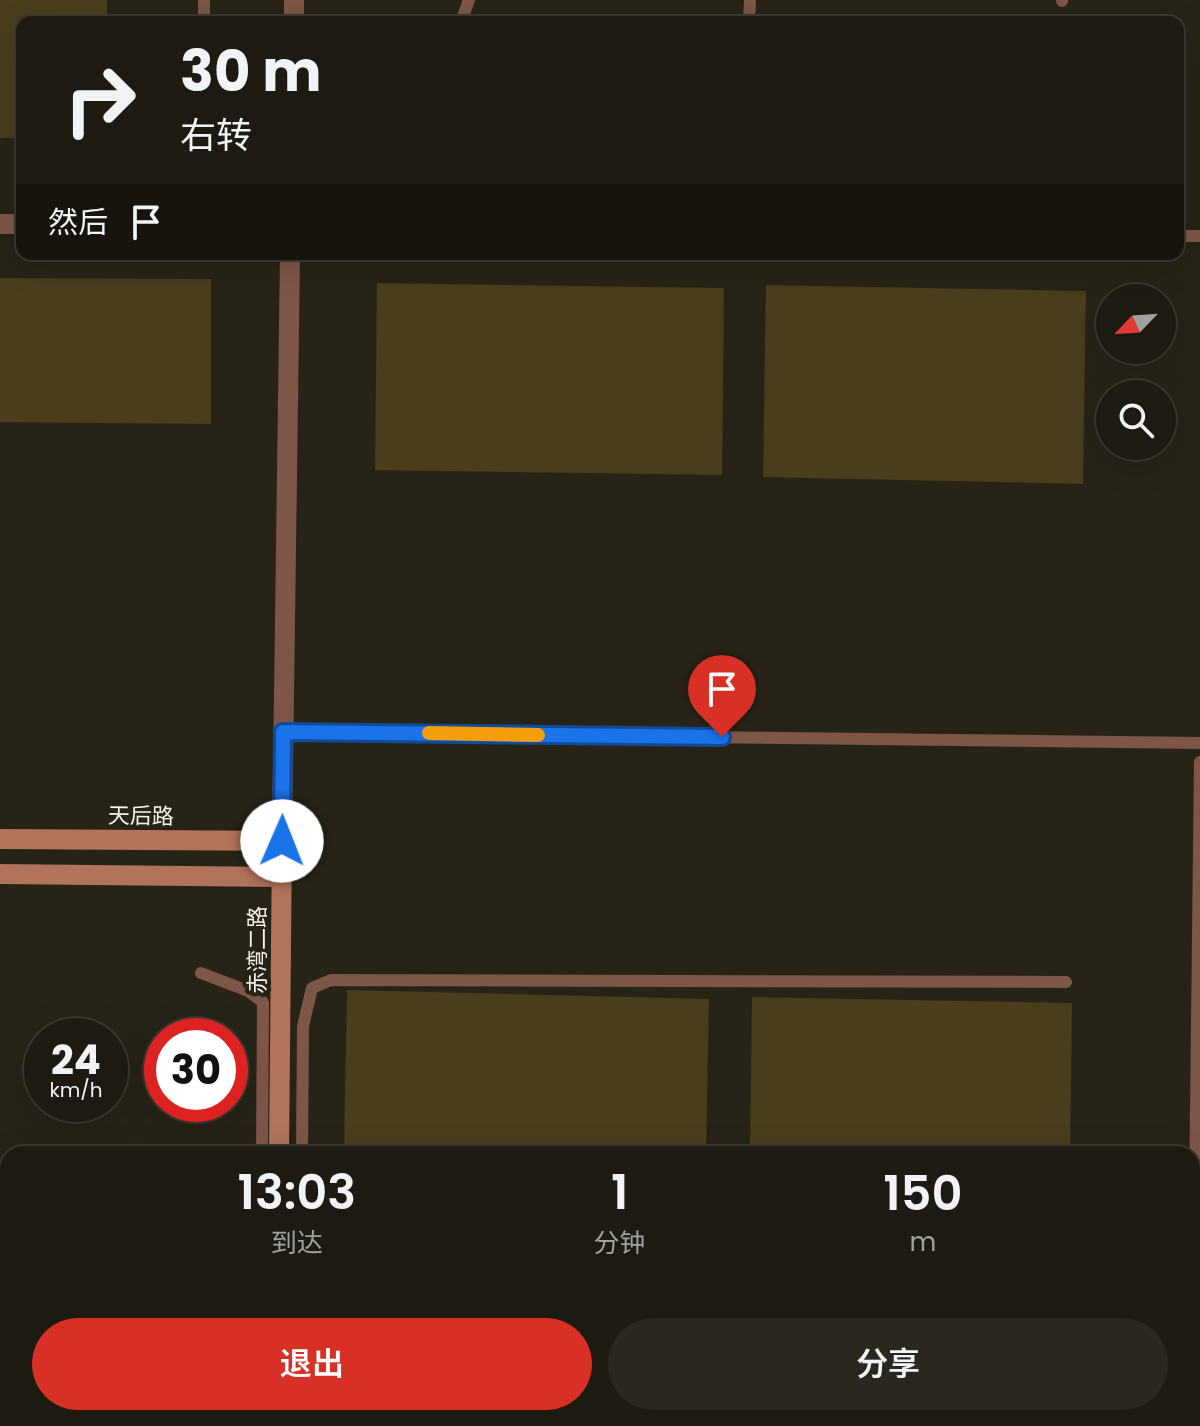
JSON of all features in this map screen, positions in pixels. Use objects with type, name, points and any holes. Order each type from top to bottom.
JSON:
[{"type":"street","points":[[282,841],[290,260]]},
{"type":"street","name":"天后路","points":[[0,839],[282,841]]},
{"type":"street","name":"赤湾二路","points":[[279,1146],[282,841]]},
{"type":"street","points":[[0,874],[281,877]]},
{"type":"lane","points":[[283,732],[1200,743]]},
{"type":"lane","points":[[1196,1146],[1200,762]]},
{"type":"lane","points":[[201,973],[248,991],[263,1002],[262,1146]]},
{"type":"lane","points":[[302,1146],[303,1026],[312,988],[331,980],[1066,982]]},
{"type":"building","points":[[0,0],[107,0],[107,16],[16,16],[16,138],[0,138]]},
{"type":"building","points":[[0,278],[211,279],[211,424],[0,422]]},
{"type":"building","points":[[377,283],[724,288],[722,475],[375,470]]},
{"type":"building","points":[[766,285],[1086,291],[1083,484],[763,477]]},
{"type":"building","points":[[347,990],[709,999],[706,1146],[344,1146]]},
{"type":"building","points":[[752,997],[1072,1003],[1070,1146],[750,1146]]},
{"type":"slow traffic","points":[[429,733],[538,735]]},
{"type":"route","points":[[282,841],[283,732],[722,737]]}]
